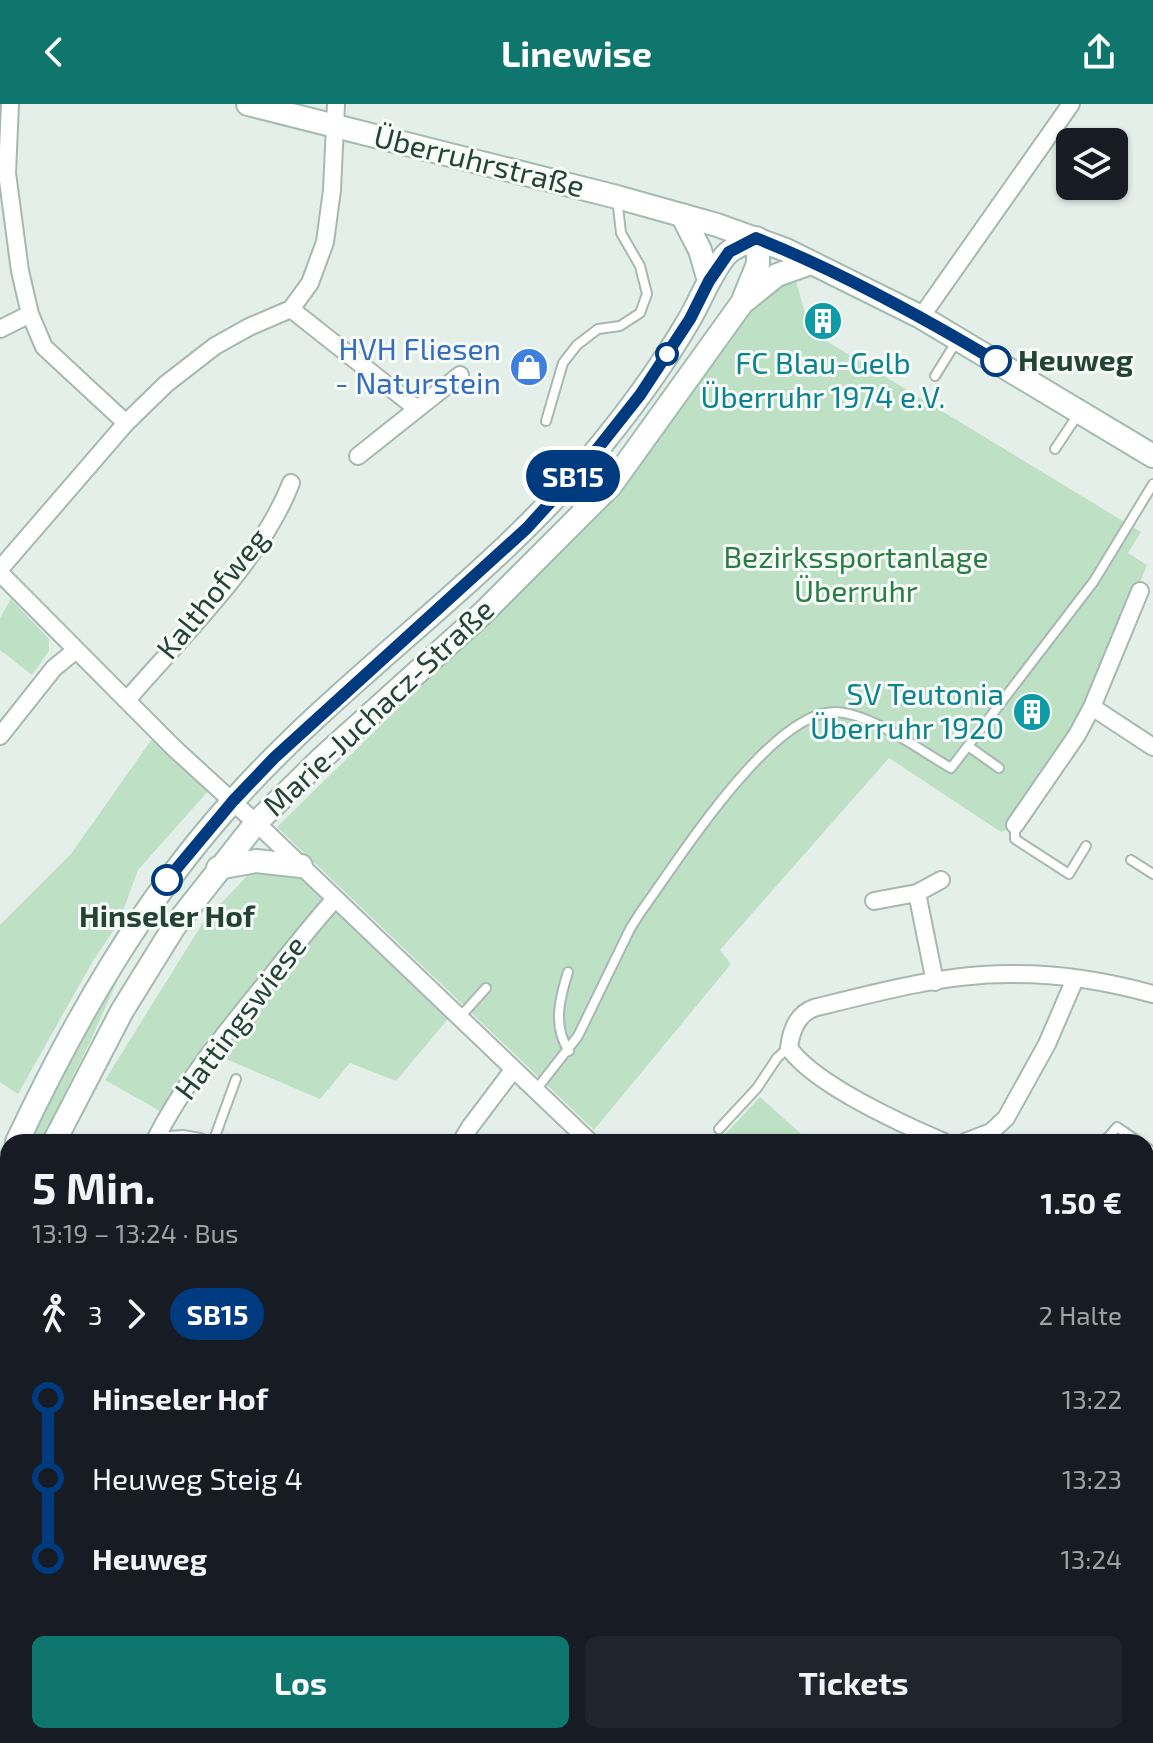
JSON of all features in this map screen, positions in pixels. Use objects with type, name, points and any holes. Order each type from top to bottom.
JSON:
[{"type":"main road","name":"Überruhrstraße","points":[[248,104],[336,114],[757,239],[921,317],[1153,456]]},
{"type":"main road","points":[[682,215],[700,250],[709,281]]},
{"type":"main road","name":"Marie-Juchacz-Straße","points":[[21,1134],[91,997],[147,908],[233,801],[335,701],[461,591],[527,528],[587,462],[640,395],[729,252],[757,239],[758,264],[742,303],[611,485],[483,613],[320,760],[256,823],[218,868],[174,927],[122,1011],[58,1134]]},
{"type":"main road","name":"Marie-Juchacz-Straße","points":[[742,303],[777,275],[811,263]]},
{"type":"main road","points":[[218,868],[256,861],[301,866]]},
{"type":"street","points":[[10,104],[4,173],[30,314],[44,347],[126,423]]},
{"type":"street","points":[[921,317],[1071,104]]},
{"type":"street","points":[[336,114],[332,190],[325,242],[310,283],[291,309],[215,346],[166,384],[126,423],[1,576],[174,748],[581,1134]]},
{"type":"street","points":[[291,309],[416,408]]},
{"type":"street","points":[[0,329],[30,314]]},
{"type":"street","points":[[358,456],[460,375]]},
{"type":"street","name":"Kalthofweg","points":[[127,700],[199,619],[240,567],[269,527],[291,483]]},
{"type":"street","points":[[1015,825],[1077,735],[1092,707],[1140,591]]},
{"type":"street","points":[[0,736],[54,668],[76,650]]},
{"type":"street","points":[[1092,707],[1153,747]]},
{"type":"street","points":[[874,901],[917,893],[941,880]]},
{"type":"street","points":[[917,893],[935,982]]},
{"type":"street","name":"Hattingswiese","points":[[159,1134],[203,1063],[334,900]]},
{"type":"street","points":[[928,1134],[853,1097],[797,1059],[789,1048],[798,1018],[805,1012],[935,982],[1007,974],[1102,980],[1153,994]]},
{"type":"street","points":[[986,1134],[1006,1118],[1047,1044],[1075,979]]},
{"type":"street","points":[[466,1134],[513,1070]]},
{"type":"lane","name":"Überruhrstraße","points":[[546,421],[563,363],[577,345],[598,329],[620,326],[640,313],[647,294],[640,266],[621,233],[617,197]]},
{"type":"lane","points":[[935,376],[958,339]]},
{"type":"lane","points":[[1055,449],[1079,412]]},
{"type":"lane","points":[[535,1091],[569,1051],[640,913],[738,780],[782,736],[807,718],[834,712],[857,716],[951,768],[1094,581],[1153,484]]},
{"type":"lane","points":[[968,746],[999,768]]},
{"type":"lane","points":[[1015,825],[1015,839],[1069,874],[1086,846]]},
{"type":"lane","points":[[1131,860],[1153,874]]},
{"type":"lane","points":[[568,972],[559,1013],[560,1033],[569,1051]]},
{"type":"lane","points":[[459,1018],[486,988]]},
{"type":"lane","points":[[719,1129],[757,1088],[777,1058],[789,1048]]},
{"type":"lane","points":[[216,1134],[236,1079]]},
{"type":"lane","points":[[1111,1134],[1117,1127],[1127,1134]]},
{"type":"green space","name":"Bezirkssportanlage Überruhr","points":[[796,281],[810,331],[1141,532],[1128,553],[1147,565],[1100,682],[1011,828],[1001,832],[889,758],[720,950],[731,964],[594,1130],[277,827],[515,594],[703,373],[756,303],[774,286]]},
{"type":"green space","points":[[11,599],[49,639],[49,651],[32,675],[0,650],[0,618]]},
{"type":"green space","points":[[154,736],[210,789],[138,870],[119,922],[93,961],[18,1094],[0,1082],[0,925],[71,854]]},
{"type":"green space","points":[[270,852],[331,902],[167,1115],[105,1080],[204,921]]},
{"type":"green space","points":[[333,904],[452,1014],[396,1081],[350,1063],[320,1099],[212,1053]]},
{"type":"green space","points":[[123,968],[44,1134],[32,1134],[73,1050]]},
{"type":"green space","points":[[760,1097],[801,1134],[725,1134]]},
{"type":"bus line","name":"SB15","points":[[167,880],[233,801],[274,758],[461,591],[527,528],[587,462],[640,395],[729,252],[756,238],[786,250],[921,317],[996,361]]},
{"type":"place","name":"FC Blau-Gelb Überruhr 1974 e.V.","points":[[823,321]]},
{"type":"place","name":"Heuweg","points":[[996,361]]},
{"type":"place","name":"HVH Fliesen - Naturstein","points":[[529,367]]},
{"type":"place","name":"SV Teutonia Überruhr 1920","points":[[1032,712]]},
{"type":"place","name":"Hinseler Hof","points":[[167,880]]}]
